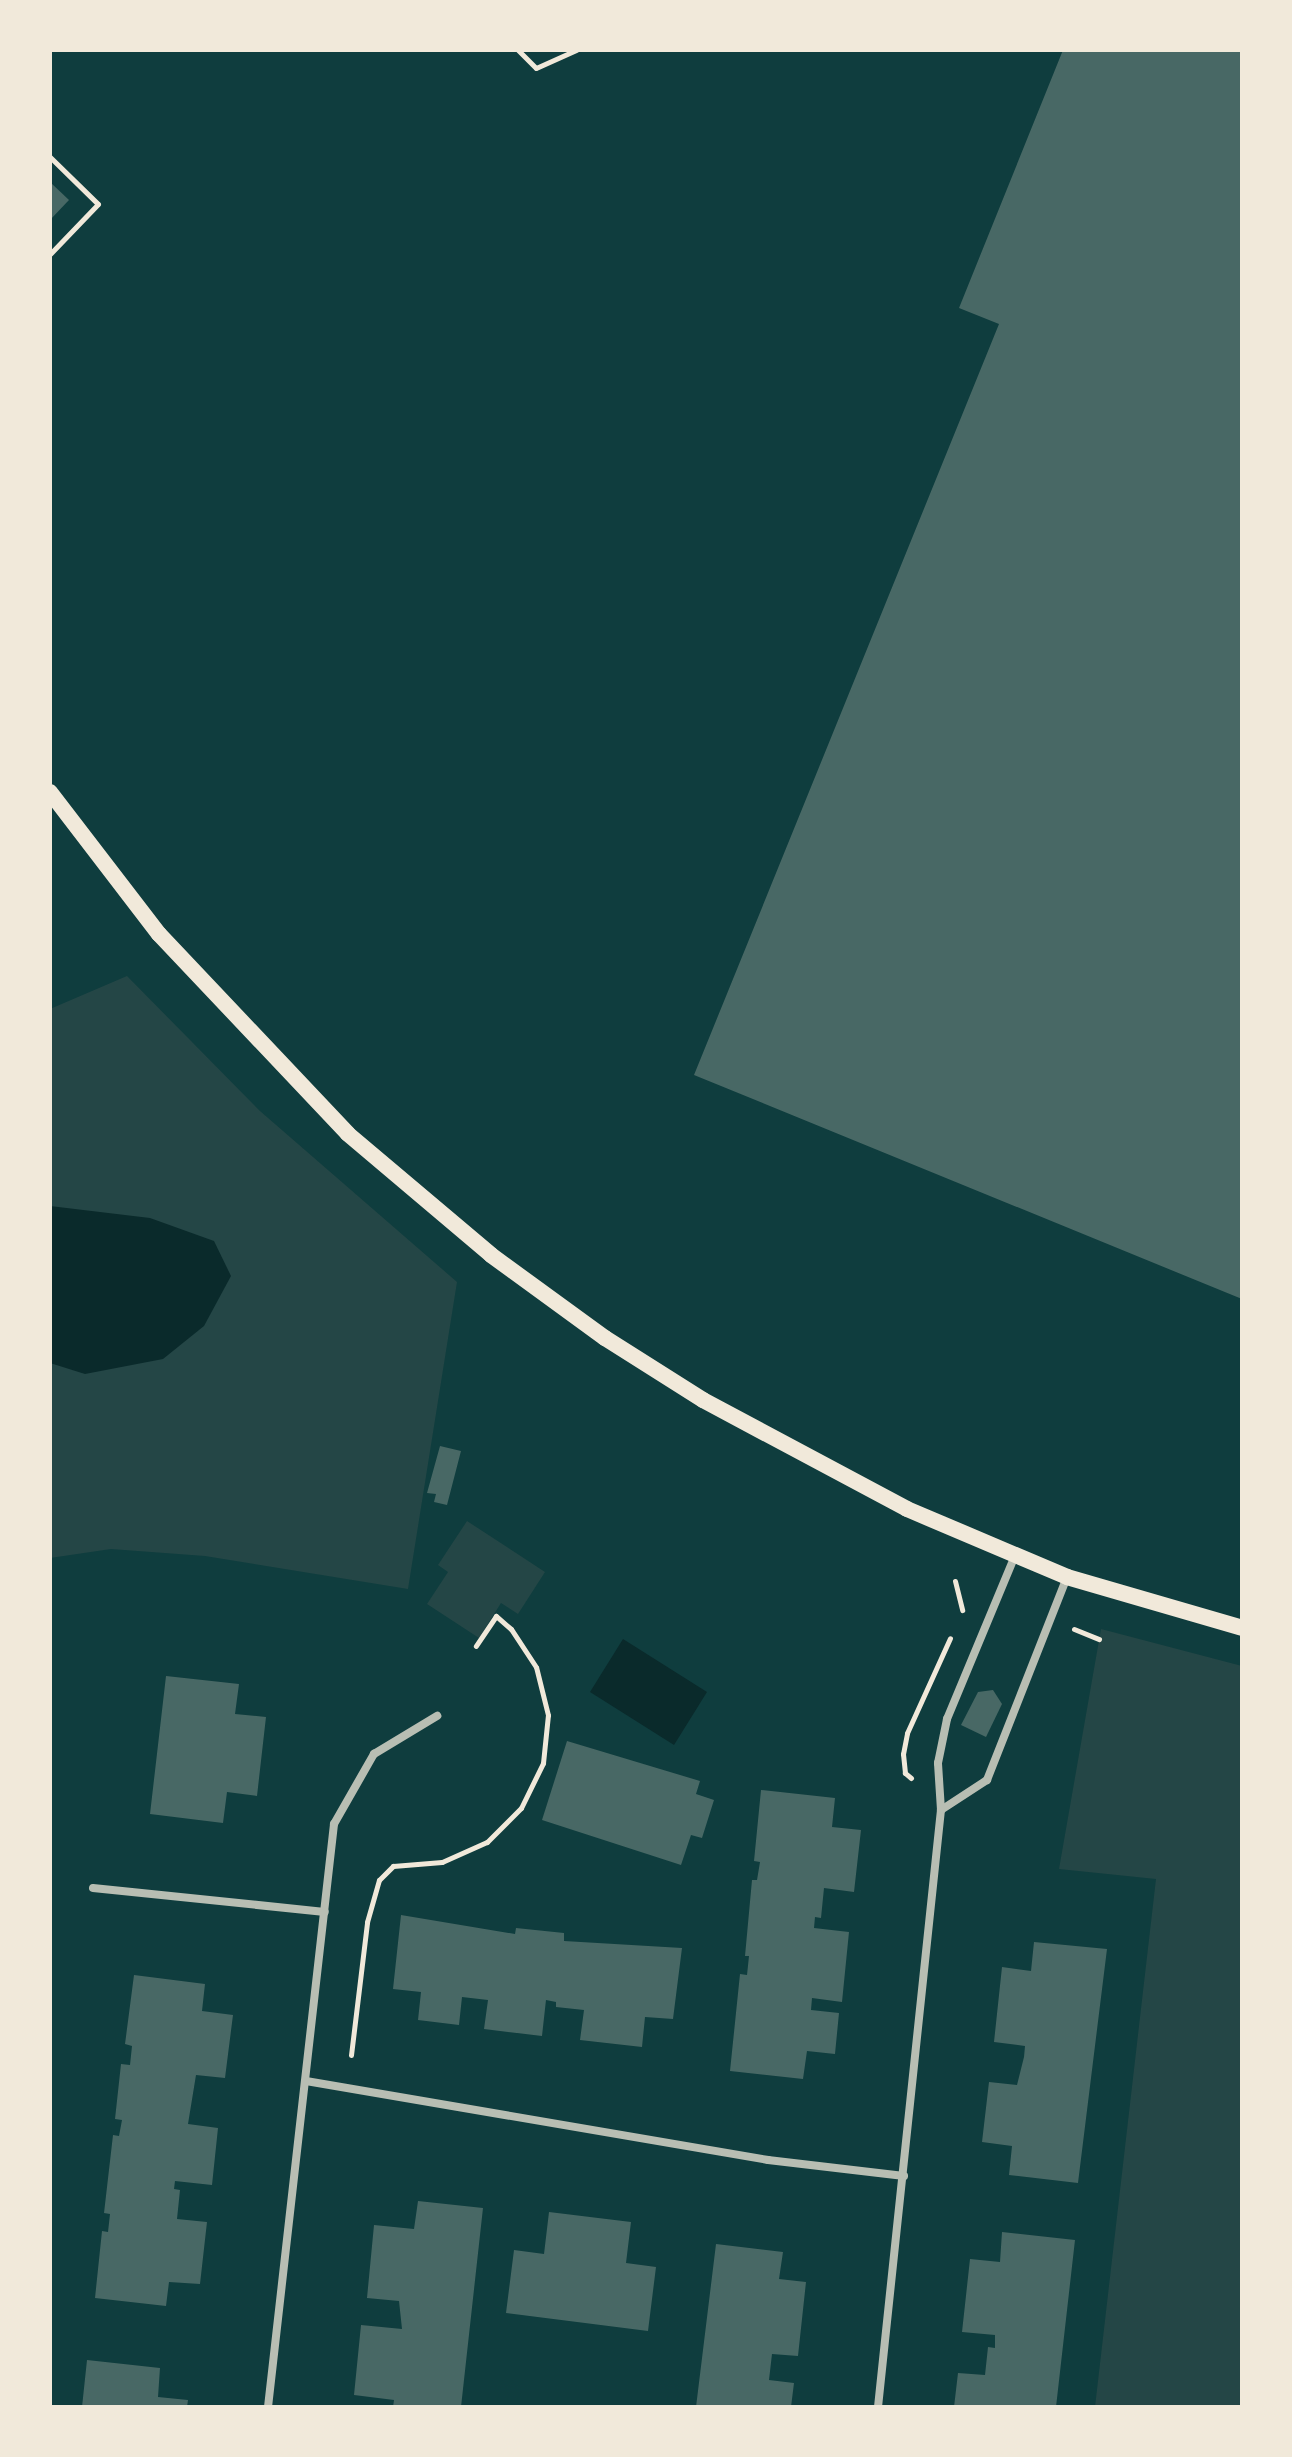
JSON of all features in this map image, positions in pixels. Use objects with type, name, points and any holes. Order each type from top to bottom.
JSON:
[{"type":"main road","points":[[50,792],[159,934],[348,1134],[491,1255],[605,1338],[703,1400],[907,1509],[1067,1577],[1242,1628]]},
{"type":"street","points":[[878,2407],[941,1810],[938,1763],[947,1719],[1015,1556]]},
{"type":"street","points":[[941,1810],[987,1780],[1067,1577]]},
{"type":"street","points":[[268,2407],[334,1824],[374,1754],[437,1716]]},
{"type":"street","points":[[93,1888],[325,1912]]},
{"type":"street","points":[[306,2081],[768,2160],[904,2176]]},
{"type":"path","points":[[518,50],[536,68],[576,50]]},
{"type":"path","points":[[50,157],[98,204],[50,254]]},
{"type":"path","points":[[911,1778],[905,1773],[903,1754],[907,1733],[963,1608],[955,1581]]},
{"type":"path","points":[[351,2055],[367,1922],[379,1880],[393,1866],[442,1862],[487,1842],[521,1808],[543,1763],[548,1715],[536,1667],[511,1629],[496,1616],[476,1646]]},
{"type":"shaded area","points":[[127,976],[260,1111],[457,1282],[408,1589],[205,1556],[111,1549],[50,1558],[50,1009]]},
{"type":"shaded area","points":[[50,1206],[150,1218],[214,1241],[231,1276],[204,1326],[163,1359],[85,1374],[50,1363]]},
{"type":"shaded area","points":[[467,1521],[545,1572],[518,1614],[501,1603],[479,1638],[427,1604],[448,1572],[438,1565]]},
{"type":"shaded area","points":[[1101,1629],[1242,1666],[1242,2407],[1095,2407],[1156,1879],[1059,1869]]},
{"type":"shaded area","points":[[623,1639],[707,1692],[674,1745],[590,1692]]},
{"type":"building","points":[[1063,50],[1242,50],[1242,1299],[694,1075],[999,324],[959,308]]},
{"type":"building","points":[[50,182],[69,200],[50,220]]},
{"type":"building","points":[[440,1446],[461,1451],[447,1505],[434,1502],[436,1494],[427,1493]]},
{"type":"building","points":[[166,1676],[239,1684],[235,1714],[266,1717],[257,1796],[227,1792],[223,1823],[150,1814]]},
{"type":"building","points":[[993,1690],[1002,1704],[986,1737],[961,1725],[978,1692]]},
{"type":"building","points":[[567,1741],[700,1781],[696,1794],[714,1800],[702,1838],[691,1835],[681,1865],[542,1820]]},
{"type":"building","points":[[761,1790],[835,1798],[832,1827],[861,1830],[854,1892],[824,1888],[821,1918],[815,1917],[814,1928],[849,1932],[842,2002],[812,1998],[811,2010],[839,2013],[835,2054],[807,2051],[803,2079],[730,2071],[740,1974],[747,1975],[749,1956],[745,1956],[752,1880],[757,1880],[760,1862],[754,1861]]},
{"type":"building","points":[[401,1915],[515,1934],[516,1928],[564,1933],[564,1941],[682,1948],[673,2019],[645,2017],[642,2047],[580,2040],[584,2010],[556,2007],[556,2002],[546,2000],[542,2036],[484,2029],[488,2000],[462,1997],[459,2025],[418,2020],[421,1992],[393,1989]]},
{"type":"building","points":[[1034,1942],[1107,1949],[1078,2183],[1009,2175],[1012,2146],[982,2142],[989,2082],[1017,2085],[1024,2057],[1025,2046],[994,2042],[1002,1967],[1031,1971]]},
{"type":"building","points":[[134,1975],[205,1984],[202,2011],[233,2015],[225,2078],[196,2075],[188,2124],[218,2128],[212,2185],[175,2181],[174,2189],[180,2190],[177,2219],[207,2222],[200,2284],[169,2282],[166,2306],[95,2298],[102,2231],[108,2232],[110,2214],[104,2213],[113,2135],[119,2136],[122,2120],[115,2119],[121,2064],[130,2065],[132,2046],[125,2044]]},
{"type":"building","points":[[418,2201],[483,2208],[461,2407],[393,2407],[394,2400],[354,2395],[361,2325],[402,2329],[399,2301],[367,2298],[374,2225],[414,2229]]},
{"type":"building","points":[[549,2212],[631,2222],[626,2263],[656,2267],[648,2331],[506,2313],[514,2250],[544,2254]]},
{"type":"building","points":[[1002,2232],[1075,2240],[1056,2407],[954,2407],[958,2373],[985,2375],[988,2347],[995,2348],[995,2335],[962,2332],[970,2259],[1000,2262]]},
{"type":"building","points":[[716,2244],[783,2252],[779,2279],[806,2282],[798,2356],[772,2354],[769,2380],[794,2383],[791,2407],[696,2407]]},
{"type":"building","points":[[87,2360],[160,2368],[158,2397],[188,2400],[187,2407],[82,2407]]}]
